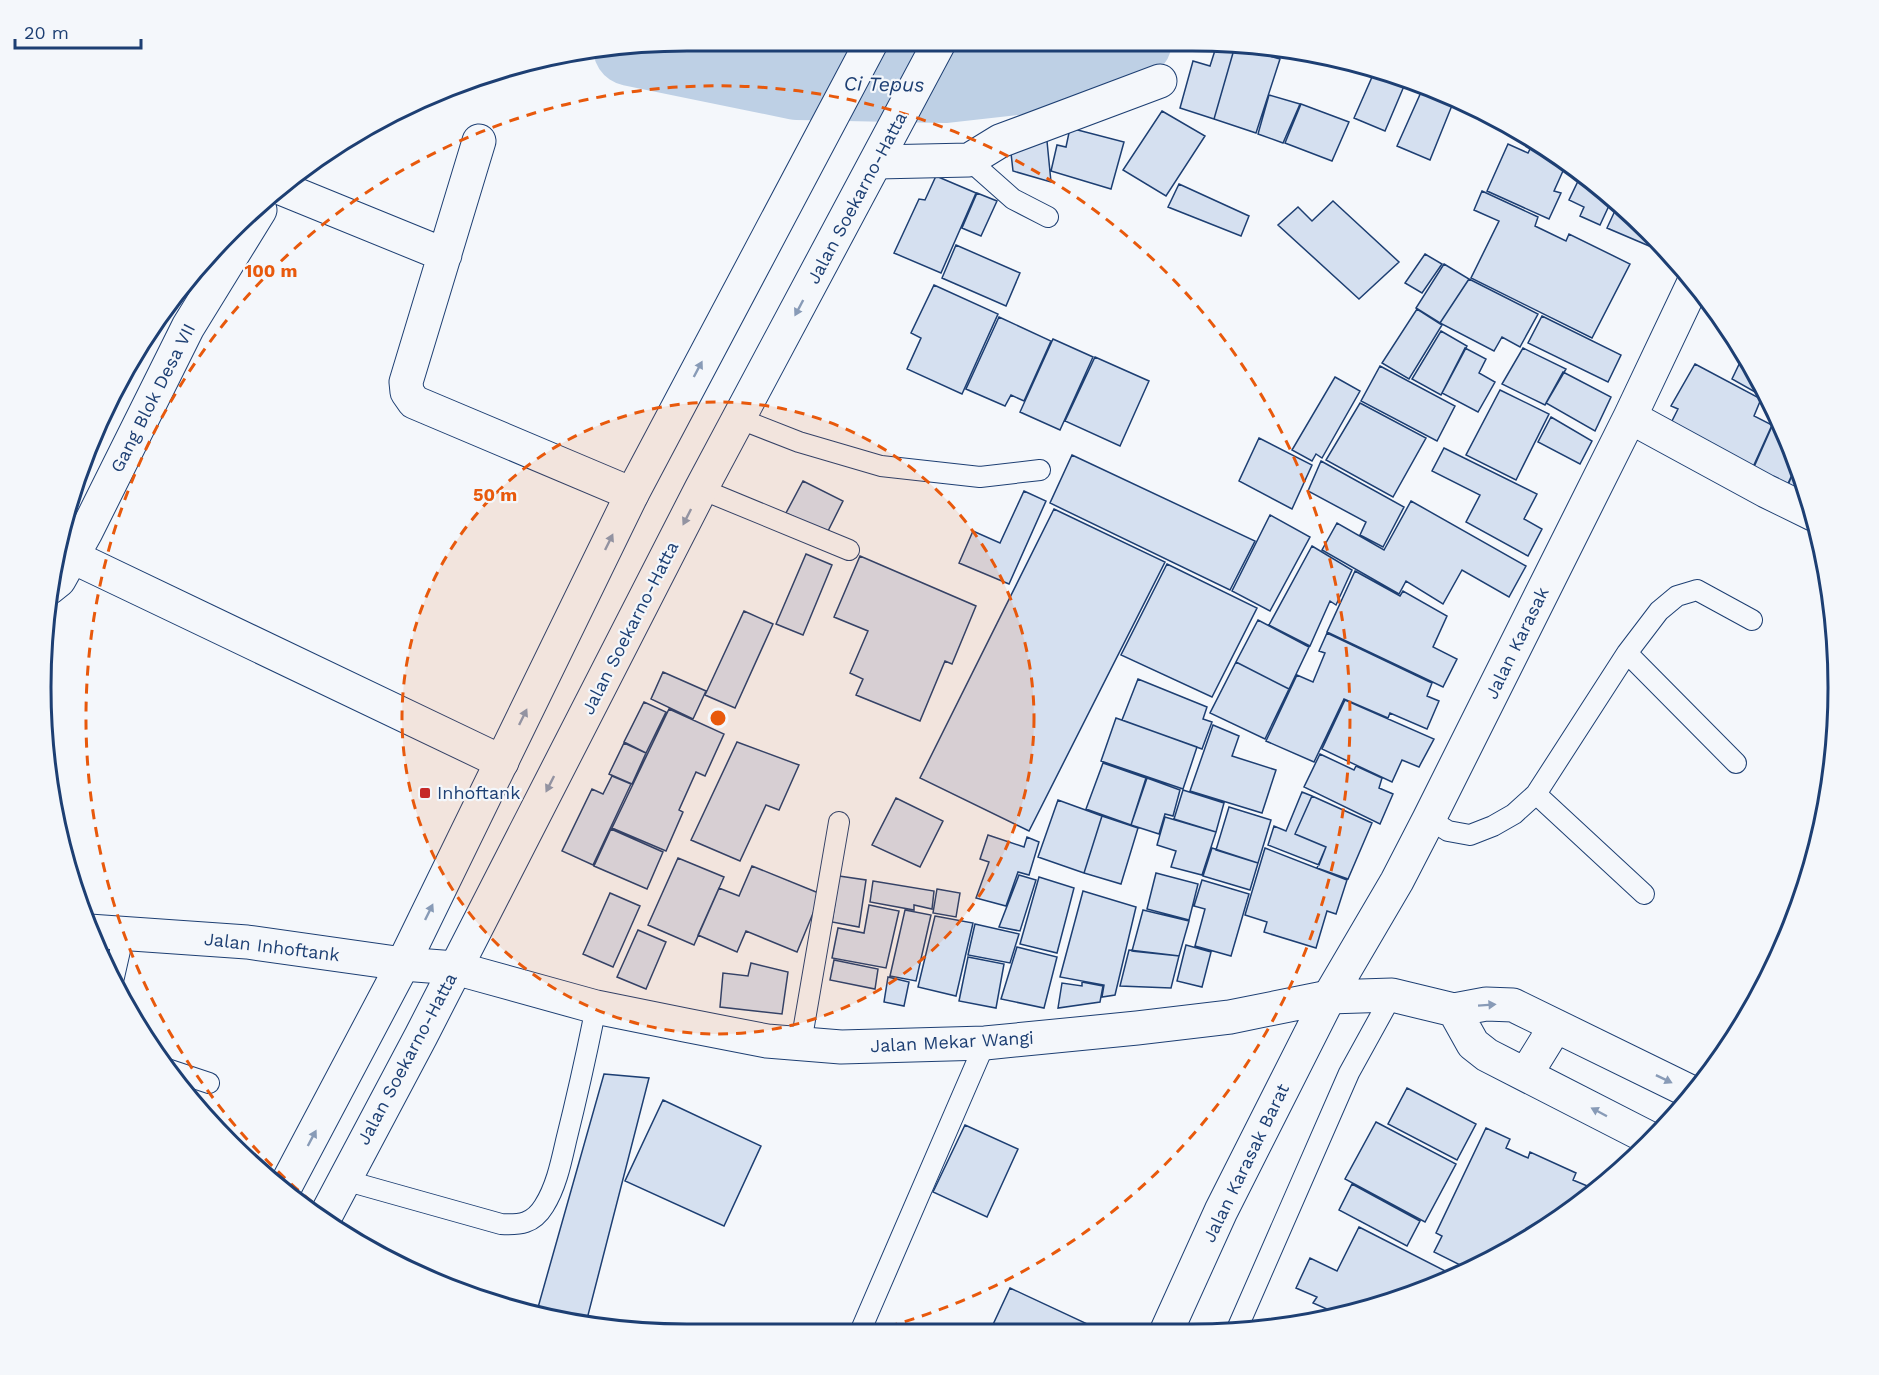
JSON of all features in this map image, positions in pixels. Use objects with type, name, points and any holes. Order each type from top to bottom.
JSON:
[{"type":"main road","points":[[288,1182],[403,964],[632,494],[866,51]]},
{"type":"main road","name":"Jalan Soekarno-Hatta","points":[[327,1212],[701,489],[934,51]]},
{"type":"main road","points":[[877,162],[969,160],[1000,141],[1160,81]]},
{"type":"main road","points":[[479,141],[406,382],[407,392],[414,402],[632,494]]},
{"type":"main road","points":[[290,191],[445,255]]},
{"type":"main road","name":"Gang Blok Desa VII","points":[[61,577],[73,557],[188,327],[251,224]]},
{"type":"main road","name":"Jalan Karasak","points":[[1329,997],[1397,880],[1429,819],[1630,417],[1689,292]]},
{"type":"main road","points":[[1630,417],[1802,508]]},
{"type":"main road","points":[[73,557],[502,762]]},
{"type":"main road","name":"Jalan Inhoftank","points":[[99,932],[247,942],[403,964],[455,968]]},
{"type":"main road","name":"Jalan Mekar Wangi","points":[[455,968],[596,1007],[767,1041],[841,1047],[985,1043],[1230,1017],[1329,997],[1392,995],[1454,1010]]},
{"type":"main road","name":"Jalan Karasak Barat","points":[[1170,1324],[1221,1211],[1329,997]]},
{"type":"main road","points":[[1644,1135],[1487,1055],[1473,1044],[1454,1010],[1486,1004],[1513,1005],[1685,1089]]},
{"type":"main road","points":[[1526,1074],[1555,1026]]},
{"type":"lane","points":[[969,160],[1013,199],[1048,217]]},
{"type":"lane","points":[[740,419],[799,442],[881,466],[980,477],[1040,470]]},
{"type":"lane","points":[[701,489],[849,550]]},
{"type":"lane","points":[[1429,819],[1448,831],[1470,835],[1514,814],[1536,794],[1628,652],[1659,611],[1677,596],[1697,590],[1752,620]]},
{"type":"lane","points":[[1628,652],[1736,763]]},
{"type":"lane","points":[[1536,794],[1644,894]]},
{"type":"lane","points":[[801,1043],[839,822]]},
{"type":"lane","points":[[116,967],[124,933]]},
{"type":"lane","points":[[1241,1322],[1349,1073],[1392,995]]},
{"type":"lane","points":[[344,1180],[501,1224],[521,1226],[544,1207],[556,1179],[583,1074],[596,1007]]},
{"type":"lane","points":[[864,1324],[985,1043]]},
{"type":"lane","points":[[182,1074],[209,1083]]},
{"type":"building","points":[[1215,52],[1233,52],[1214,119],[1180,108],[1193,61],[1210,66]]},
{"type":"building","points":[[1233,52],[1267,55],[1280,59],[1256,133],[1214,119]]},
{"type":"building","points":[[1372,78],[1403,88],[1385,131],[1354,118]]},
{"type":"building","points":[[1420,94],[1451,107],[1430,160],[1397,146]]},
{"type":"building","points":[[1269,95],[1300,104],[1283,143],[1258,134]]},
{"type":"building","points":[[1301,104],[1349,122],[1332,161],[1285,143]]},
{"type":"building","points":[[1162,111],[1205,136],[1166,196],[1123,170]]},
{"type":"building","points":[[1070,128],[1124,142],[1111,189],[1051,171],[1057,145],[1066,147]]},
{"type":"building","points":[[1046,131],[1051,182],[1013,171],[1010,144]]},
{"type":"building","points":[[1508,144],[1528,153],[1530,149],[1563,171],[1554,191],[1561,193],[1549,219],[1487,191]]},
{"type":"building","points":[[936,176],[976,193],[941,273],[894,253],[919,199],[925,200]]},
{"type":"building","points":[[1578,182],[1608,207],[1600,225],[1580,216],[1584,207],[1569,200]]},
{"type":"building","points":[[1179,184],[1249,216],[1241,236],[1168,207]]},
{"type":"building","points":[[1482,191],[1538,217],[1535,226],[1566,241],[1569,234],[1630,264],[1592,338],[1471,278],[1499,221],[1474,210]]},
{"type":"building","points":[[977,193],[997,201],[981,236],[962,228]]},
{"type":"building","points":[[1333,201],[1399,262],[1359,299],[1278,225],[1298,207],[1312,221]]},
{"type":"building","points":[[1614,212],[1651,247],[1607,228]]},
{"type":"building","points":[[956,245],[1020,273],[1006,306],[942,278]]},
{"type":"building","points":[[1425,254],[1442,264],[1422,293],[1405,283]]},
{"type":"building","points":[[1444,264],[1469,279],[1440,323],[1416,308]]},
{"type":"building","points":[[1469,279],[1538,314],[1520,347],[1502,337],[1494,351],[1440,323]]},
{"type":"building","points":[[934,285],[998,314],[962,394],[907,369],[921,338],[911,333]]},
{"type":"building","points":[[1417,309],[1442,325],[1409,379],[1382,363]]},
{"type":"building","points":[[1542,316],[1621,355],[1608,382],[1528,343]]},
{"type":"building","points":[[999,317],[1051,341],[1024,401],[1011,395],[1005,406],[966,389]]},
{"type":"building","points":[[1441,331],[1467,346],[1441,395],[1412,379]]},
{"type":"building","points":[[1053,339],[1093,357],[1060,430],[1020,412]]},
{"type":"building","points":[[1465,348],[1486,359],[1479,373],[1495,382],[1478,412],[1442,393]]},
{"type":"building","points":[[1523,348],[1566,369],[1545,405],[1502,384]]},
{"type":"building","points":[[1095,357],[1149,381],[1120,446],[1065,421]]},
{"type":"building","points":[[1739,363],[1755,392],[1732,379]]},
{"type":"building","points":[[1695,364],[1757,397],[1760,402],[1754,416],[1772,426],[1753,467],[1671,423],[1678,409],[1671,406]]},
{"type":"building","points":[[1380,366],[1455,406],[1437,441],[1361,401]]},
{"type":"building","points":[[1563,372],[1611,397],[1595,431],[1546,403]]},
{"type":"building","points":[[1335,377],[1360,391],[1322,458],[1316,454],[1312,461],[1292,450]]},
{"type":"building","points":[[1500,390],[1549,414],[1516,480],[1466,455]]},
{"type":"building","points":[[1360,403],[1426,438],[1393,497],[1326,460]]},
{"type":"building","points":[[1551,417],[1592,441],[1580,464],[1538,442]]},
{"type":"building","points":[[1772,427],[1792,476],[1788,485],[1754,467]]},
{"type":"building","points":[[1259,438],[1312,465],[1292,509],[1239,481]]},
{"type":"building","points":[[1444,448],[1537,494],[1524,519],[1542,529],[1528,556],[1466,522],[1480,495],[1432,471]]},
{"type":"building","points":[[1072,455],[1255,541],[1230,590],[1050,503]]},
{"type":"building","points":[[1321,461],[1404,507],[1383,547],[1360,535],[1366,522],[1308,491]]},
{"type":"building","points":[[1791,476],[1797,494],[1786,488]]},
{"type":"building","points":[[803,481],[843,501],[827,533],[786,513]]},
{"type":"building","points":[[1024,491],[1046,501],[1009,584],[959,563],[973,531],[1000,543]]},
{"type":"building","points":[[1411,501],[1526,566],[1509,597],[1462,570],[1443,604],[1406,581],[1399,594],[1322,550],[1337,523],[1384,550]]},
{"type":"building","points":[[1054,509],[1165,562],[1029,831],[920,778]]},
{"type":"building","points":[[1270,515],[1310,537],[1270,611],[1232,591]]},
{"type":"building","points":[[1312,546],[1352,570],[1336,605],[1330,601],[1310,646],[1269,625]]},
{"type":"building","points":[[806,554],[832,565],[803,635],[776,624]]},
{"type":"building","points":[[860,556],[976,606],[952,664],[945,661],[920,721],[856,695],[863,679],[850,673],[868,631],[834,617]]},
{"type":"building","points":[[1167,564],[1257,608],[1212,697],[1121,655]]},
{"type":"building","points":[[1355,571],[1400,596],[1403,591],[1447,616],[1433,647],[1457,659],[1443,687],[1327,632]]},
{"type":"building","points":[[744,611],[773,624],[735,708],[705,695]]},
{"type":"building","points":[[1258,620],[1309,647],[1289,689],[1236,662]]},
{"type":"building","points":[[1327,633],[1432,683],[1427,696],[1439,701],[1427,729],[1390,713],[1388,718],[1344,699],[1314,762],[1266,741],[1297,675],[1313,682],[1325,653],[1319,651]]},
{"type":"building","points":[[1236,662],[1289,689],[1265,739],[1210,713]]},
{"type":"building","points":[[663,672],[706,691],[693,719],[651,699]]},
{"type":"building","points":[[1138,679],[1207,707],[1203,719],[1212,722],[1202,749],[1122,720]]},
{"type":"building","points":[[1345,700],[1434,739],[1419,767],[1402,760],[1392,782],[1322,749]]},
{"type":"building","points":[[644,702],[666,712],[646,753],[624,742]]},
{"type":"building","points":[[669,709],[724,734],[705,776],[696,772],[679,810],[683,812],[666,851],[612,828]]},
{"type":"building","points":[[1116,718],[1197,747],[1183,789],[1101,761]]},
{"type":"building","points":[[1213,725],[1239,736],[1232,756],[1276,770],[1262,813],[1190,791]]},
{"type":"building","points":[[737,742],[799,765],[779,810],[766,805],[740,861],[691,840]]},
{"type":"building","points":[[624,743],[646,753],[632,784],[609,774]]},
{"type":"building","points":[[1320,754],[1354,770],[1356,766],[1382,778],[1379,788],[1393,794],[1380,824],[1304,787]]},
{"type":"building","points":[[1103,763],[1146,778],[1131,825],[1086,809]]},
{"type":"building","points":[[612,776],[631,784],[593,865],[562,851],[592,789],[603,794]]},
{"type":"building","points":[[1147,778],[1180,790],[1173,816],[1165,814],[1159,834],[1131,825]]},
{"type":"building","points":[[1183,790],[1224,803],[1216,832],[1174,819]]},
{"type":"building","points":[[1302,792],[1312,796],[1295,834],[1326,847],[1319,865],[1268,845],[1274,826],[1286,831]]},
{"type":"building","points":[[1312,796],[1372,823],[1348,879],[1317,868],[1326,847],[1295,834]]},
{"type":"building","points":[[896,798],[943,821],[920,867],[872,845]]},
{"type":"building","points":[[1058,800],[1102,816],[1084,873],[1038,857]]},
{"type":"building","points":[[1229,807],[1271,820],[1258,863],[1216,850]]},
{"type":"building","points":[[1102,816],[1138,828],[1121,884],[1084,873]]},
{"type":"building","points":[[1165,817],[1216,832],[1202,875],[1171,867],[1176,851],[1157,845]]},
{"type":"building","points":[[611,829],[663,852],[647,889],[594,866]]},
{"type":"building","points":[[988,835],[1024,847],[1027,837],[1039,842],[1029,875],[1018,872],[1006,906],[976,898],[989,862],[980,859]]},
{"type":"building","points":[[1212,848],[1258,863],[1250,890],[1203,876]]},
{"type":"building","points":[[1265,848],[1347,880],[1336,914],[1327,911],[1316,948],[1264,932],[1267,922],[1245,915]]},
{"type":"building","points":[[678,858],[724,877],[694,945],[648,925]]},
{"type":"building","points":[[752,866],[821,894],[797,952],[746,931],[737,952],[698,935],[719,888],[739,896]]},
{"type":"building","points":[[1156,873],[1198,884],[1189,920],[1147,909]]},
{"type":"building","points":[[1019,875],[1036,880],[1020,931],[999,927]]},
{"type":"building","points":[[839,876],[866,880],[859,927],[832,922]]},
{"type":"building","points":[[1039,877],[1074,888],[1057,953],[1020,944]]},
{"type":"building","points":[[1202,880],[1249,894],[1231,956],[1195,946],[1205,909],[1194,906]]},
{"type":"building","points":[[873,881],[934,891],[932,909],[914,905],[914,910],[870,902]]},
{"type":"building","points":[[937,889],[960,893],[956,917],[933,913]]},
{"type":"building","points":[[1083,891],[1136,907],[1115,995],[1102,997],[1104,985],[1060,977]]},
{"type":"building","points":[[610,893],[640,906],[613,967],[583,954]]},
{"type":"building","points":[[869,905],[899,911],[886,968],[832,958],[838,928],[864,933]]},
{"type":"building","points":[[905,910],[931,915],[916,981],[890,976]]},
{"type":"building","points":[[1143,910],[1189,921],[1179,956],[1132,951]]},
{"type":"building","points":[[935,916],[973,923],[956,996],[918,987]]},
{"type":"building","points":[[975,924],[1019,934],[1010,963],[968,955]]},
{"type":"building","points":[[638,930],[666,942],[646,989],[617,977]]},
{"type":"building","points":[[1186,945],[1211,952],[1202,987],[1177,981]]},
{"type":"building","points":[[1017,947],[1057,957],[1044,1008],[1001,999]]},
{"type":"building","points":[[1129,950],[1179,956],[1171,988],[1120,986]]},
{"type":"building","points":[[968,957],[1004,964],[996,1008],[959,1001]]},
{"type":"building","points":[[834,960],[878,969],[875,989],[830,980]]},
{"type":"building","points":[[751,963],[788,972],[782,1014],[720,1007],[723,973],[748,976]]},
{"type":"building","points":[[888,977],[909,982],[904,1006],[884,1002]]},
{"type":"building","points":[[1082,982],[1103,986],[1100,1002],[1058,1008],[1062,983],[1082,986]]},
{"type":"building","points":[[604,1074],[649,1078],[588,1316],[538,1306]]},
{"type":"building","points":[[1407,1088],[1476,1124],[1457,1160],[1388,1124]]},
{"type":"building","points":[[663,1100],[761,1146],[724,1226],[625,1181]]},
{"type":"building","points":[[1376,1122],[1456,1164],[1425,1222],[1345,1179]]},
{"type":"building","points":[[965,1125],[1018,1149],[987,1217],[933,1192]]},
{"type":"building","points":[[1486,1128],[1510,1139],[1506,1148],[1528,1158],[1530,1152],[1576,1173],[1573,1180],[1587,1186],[1545,1217],[1510,1239],[1459,1265],[1434,1252],[1442,1236],[1436,1233]]},
{"type":"building","points":[[1352,1184],[1420,1221],[1407,1246],[1339,1210]]},
{"type":"building","points":[[1359,1227],[1445,1271],[1396,1290],[1327,1309],[1313,1303],[1317,1297],[1296,1288],[1310,1258],[1337,1271]]},
{"type":"building","points":[[1010,1288],[1087,1324],[993,1324]]},
{"type":"waterway","name":"Ci Tepus","points":[[650,52],[797,82],[945,85],[1017,77],[1102,51]]},
{"type":"place","name":"Inhoftank","points":[[425,793]]}]
